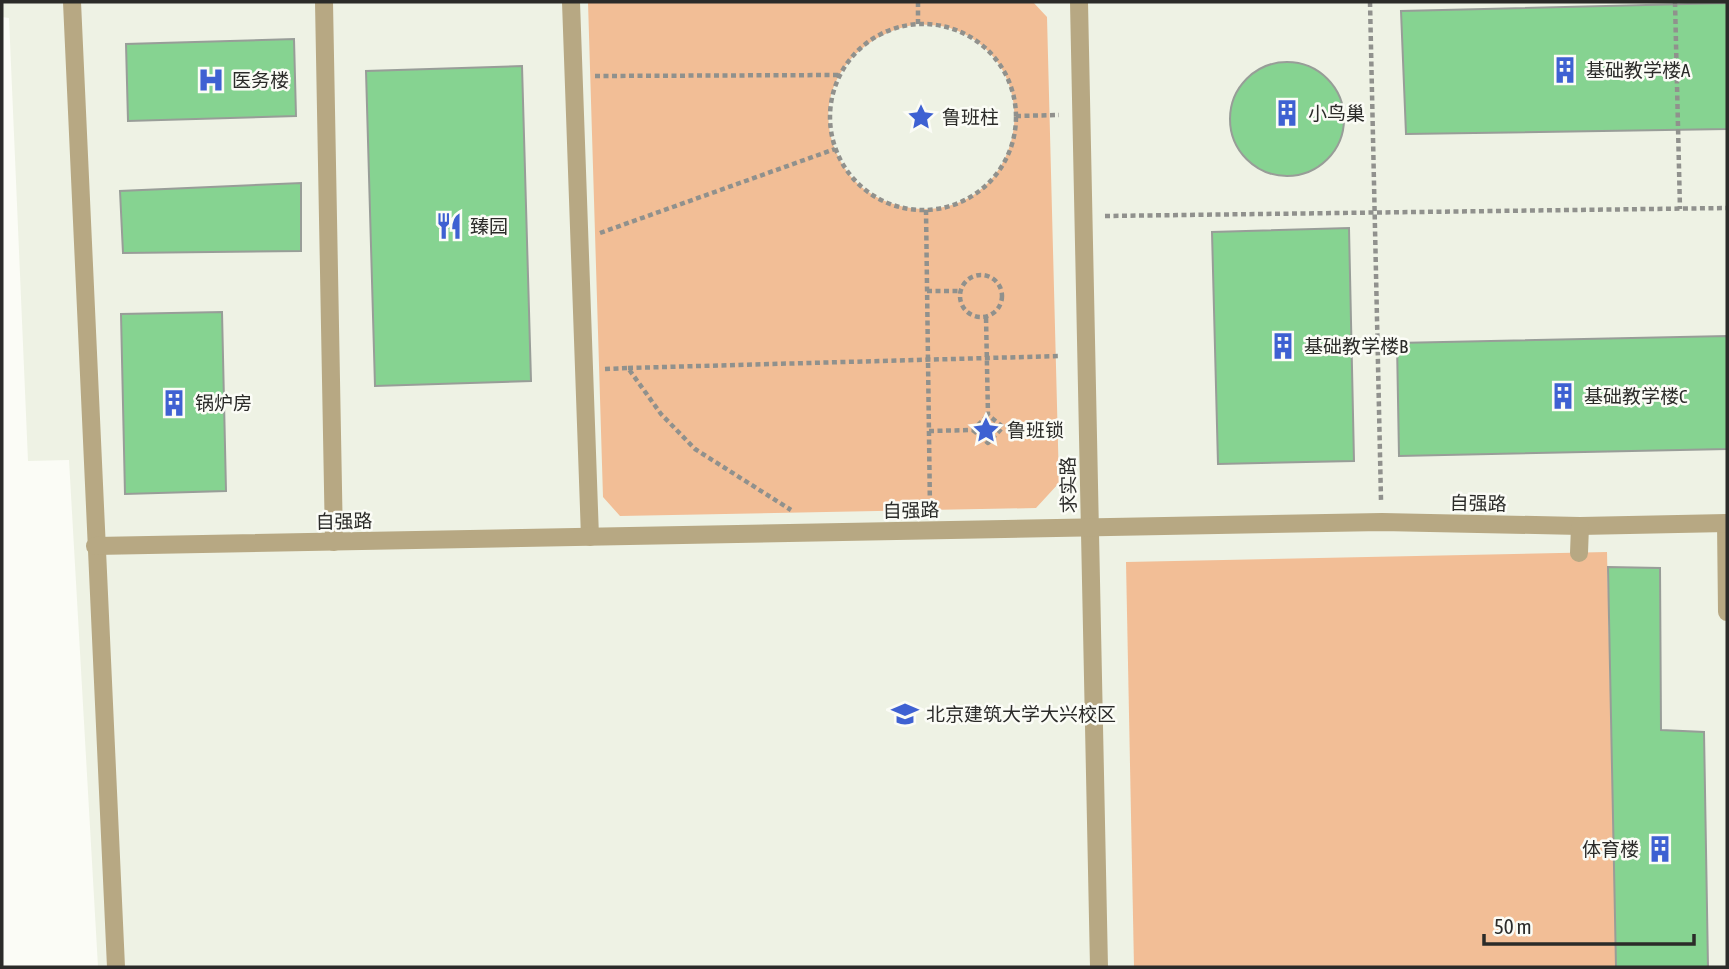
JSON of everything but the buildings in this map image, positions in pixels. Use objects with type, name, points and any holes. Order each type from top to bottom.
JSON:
[{"type":"street","points":[[72,2],[94,546],[116,967]]},
{"type":"street","points":[[324,2],[334,542]]},
{"type":"street","points":[[570,2],[590,537]]},
{"type":"street","name":"求实路","points":[[1079,2],[1099,967]]},
{"type":"street","name":"自强路","points":[[94,546],[1382,522],[1580,526],[1727,523]]},
{"type":"street","points":[[1727,523],[1727,612]]},
{"type":"street","points":[[1579,553],[1580,526]]},
{"type":"path","points":[[918,2],[918,24]]},
{"type":"path","points":[[1370,2],[1382,522]]},
{"type":"path","points":[[1675,2],[1680,209]]},
{"type":"path","points":[[918,24],[948,27],[975,40],[997,60],[1011,86],[1016,116],[1012,144],[993,177],[980,190],[955,204],[926,210],[897,206],[870,194],[849,174],[835,149],[830,124],[831,99],[839,75],[853,55],[872,39],[894,28],[918,24]]},
{"type":"path","points":[[573,76],[839,75]]},
{"type":"path","points":[[1016,116],[1081,114]]},
{"type":"path","points":[[579,241],[835,149]]},
{"type":"path","points":[[1083,216],[1727,208]]},
{"type":"path","points":[[926,210],[930,531]]},
{"type":"path","points":[[927,291],[960,291],[973,276],[993,279],[1002,297],[997,309],[986,317]]},
{"type":"path","points":[[960,291],[966,311],[986,317]]},
{"type":"path","points":[[973,430],[988,415],[986,317]]},
{"type":"path","points":[[584,369],[1060,356]]},
{"type":"path","points":[[628,368],[661,414],[695,449],[793,512]]},
{"type":"path","points":[[929,431],[973,430],[988,443],[1003,428],[988,415]]},
{"type":"shaded area","name":"北京建筑大学大兴校区","points":[[2,2],[1727,2],[1727,967],[98,967],[69,460],[28,461],[9,18],[2,17]]},
{"type":"shaded area","points":[[588,2],[1033,2],[1047,17],[1059,483],[1036,508],[620,516],[603,497]],"holes":[[[918,24],[950,28],[983,47],[1004,73],[1014,104],[1012,137],[1001,167],[979,191],[949,206],[911,208],[876,197],[848,173],[834,148],[829,124],[830,100],[838,78],[851,59],[869,43],[892,31]]]},
{"type":"shaded area","points":[[1607,552],[1616,967],[1134,967],[1126,562]]},
{"type":"place","name":"基础教学楼A","points":[[1565,70]]},
{"type":"place","name":"医务楼","points":[[211,80]]},
{"type":"place","name":"小鸟巢","points":[[1287,113]]},
{"type":"place","name":"鲁班柱","points":[[921,117]]},
{"type":"place","name":"臻园","points":[[449,226]]},
{"type":"place","name":"基础教学楼B","points":[[1283,346]]},
{"type":"place","name":"基础教学楼C","points":[[1563,396]]},
{"type":"place","name":"锅炉房","points":[[174,403]]},
{"type":"place","name":"鲁班锁","points":[[986,430]]},
{"type":"place","name":"北京建筑大学大兴校区","points":[[905,714]]},
{"type":"place","name":"体育楼","points":[[1660,849]]}]
